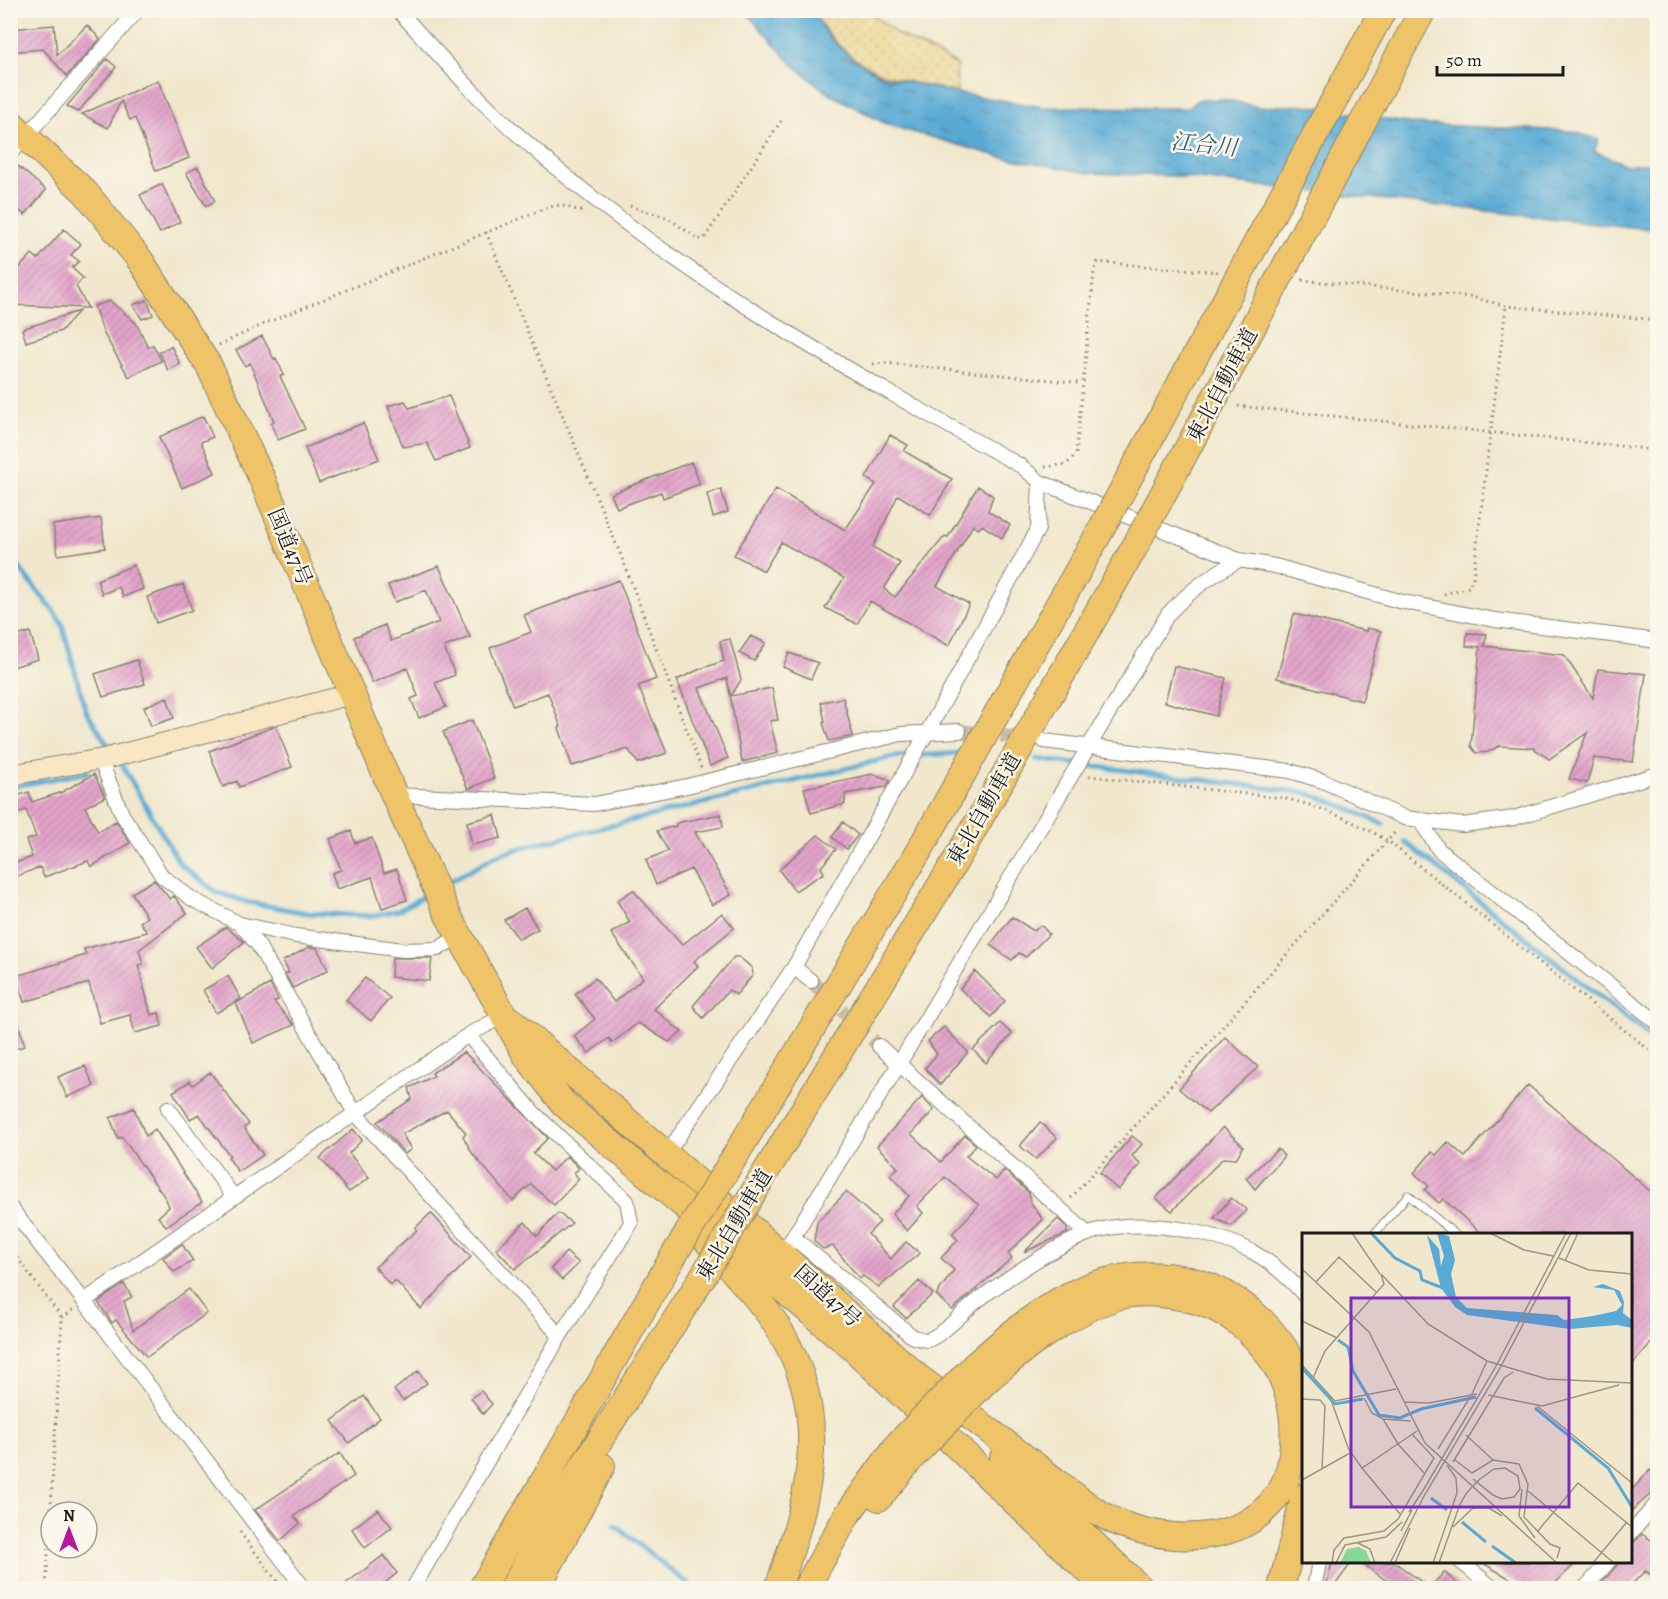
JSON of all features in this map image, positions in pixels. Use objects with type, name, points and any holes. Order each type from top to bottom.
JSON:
[{"type":"highway","name":"東北自動車道","points":[[482,1588],[674,1255],[923,844],[1098,535],[1383,10]]},
{"type":"highway","name":"東北自動車道","points":[[513,1588],[555,1511],[702,1278],[956,860],[1133,550],[1423,10]]},
{"type":"highway","name":"国道47号","points":[[18,128],[86,192],[140,260],[201,354],[262,479],[394,795],[453,926],[527,1057],[564,1104],[854,1349],[1106,1588]]},
{"type":"highway","name":"国道47号","points":[[505,1015],[666,1155],[788,1246],[919,1378],[1140,1588]]},
{"type":"highway","points":[[670,1193],[724,1263],[769,1313],[802,1376],[809,1399],[812,1454],[807,1487],[778,1588]]},
{"type":"highway","points":[[806,1588],[847,1515],[907,1449],[1032,1319],[1058,1302],[1087,1288],[1135,1276],[1163,1276],[1200,1283],[1242,1302],[1266,1322],[1284,1345],[1302,1380]]},
{"type":"highway","points":[[537,1588],[702,1278]]},
{"type":"highway","points":[[919,1378],[1085,1503],[1122,1524],[1153,1534],[1183,1538],[1205,1537],[1227,1532],[1249,1521],[1267,1506],[1283,1487],[1291,1460],[1293,1410],[1286,1385],[1275,1362],[1235,1320],[1207,1304],[1177,1296],[1150,1294],[1120,1296],[1095,1305],[982,1372]]},
{"type":"highway","points":[[824,1588],[907,1449]]},
{"type":"highway","points":[[464,1588],[550,1467]]},
{"type":"highway","points":[[1281,1588],[1302,1505]]},
{"type":"street","points":[[10,154],[18,128],[138,10]]},
{"type":"street","points":[[398,10],[466,84],[523,140],[588,195],[709,283],[844,369],[1021,466],[1040,482],[1239,560],[1275,566],[1399,601],[1495,620],[1658,641]]},
{"type":"street","points":[[666,1155],[794,968],[928,731],[1038,529],[1040,482]]},
{"type":"street","points":[[1239,560],[1212,574],[1187,593],[1168,614],[788,1246],[913,1337],[926,1340],[1029,1265],[1088,1234],[1125,1227],[1168,1227],[1211,1235],[1245,1246],[1282,1270],[1302,1293]]},
{"type":"street","points":[[10,775],[110,757],[351,694]]},
{"type":"street","points":[[394,795],[595,804],[706,782],[901,734],[959,731]]},
{"type":"street","points":[[1044,741],[1290,771],[1323,781],[1405,818],[1421,822],[1463,825],[1514,818],[1658,774]]},
{"type":"street","points":[[110,757],[122,814],[162,876],[192,899],[240,924],[296,936],[403,950],[438,949],[453,926]]},
{"type":"street","points":[[1421,822],[1439,850],[1658,1023]]},
{"type":"street","points":[[240,924],[258,945],[355,1113],[560,1336]]},
{"type":"street","points":[[794,968],[811,981]]},
{"type":"street","points":[[84,1301],[468,1035],[505,1015]]},
{"type":"street","points":[[413,1588],[560,1336],[631,1223],[631,1211],[627,1201],[534,1113],[468,1035]]},
{"type":"street","points":[[879,1046],[1088,1234]]},
{"type":"street","points":[[168,1108],[234,1197]]},
{"type":"street","points":[[10,1207],[304,1588]]},
{"type":"street","points":[[1632,1532],[1658,1502]]},
{"type":"street","points":[[1314,1588],[1319,1563]]},
{"type":"street","points":[[1462,1563],[1493,1588]]},
{"type":"street","points":[[1585,1588],[1607,1563]]},
{"type":"lane","points":[[1375,1233],[1408,1195],[1454,1233]]},
{"type":"path","points":[[622,204],[656,213],[698,239],[704,239],[781,121]]},
{"type":"path","points":[[201,354],[266,323],[553,206],[560,205],[587,213]]},
{"type":"path","points":[[486,232],[624,563],[706,782]]},
{"type":"path","points":[[1441,594],[1462,591],[1469,587],[1473,578],[1506,306],[1658,320]]},
{"type":"path","points":[[844,369],[885,363],[1082,383]]},
{"type":"path","points":[[1238,406],[1658,450]]},
{"type":"path","points":[[1074,768],[1281,798],[1312,804],[1354,822],[1388,842],[1658,1057]]},
{"type":"path","points":[[1059,1210],[1388,842],[1405,818]]},
{"type":"path","points":[[10,1248],[62,1318],[46,1588]]},
{"type":"sand","points":[[812,11],[868,11],[897,34],[956,64],[957,93],[892,77],[874,70],[842,48]]},
{"type":"water","name":"江合川","points":[[745,11],[812,11],[831,39],[853,59],[883,76],[957,93],[1043,107],[1188,108],[1197,100],[1222,99],[1259,107],[1305,105],[1413,124],[1573,131],[1599,140],[1594,151],[1627,165],[1657,163],[1657,230],[1171,176],[1089,173],[1001,157],[888,125],[828,93],[792,64]]},
{"type":"building","points":[[54,25],[57,55],[87,25],[100,39],[67,76],[43,49],[10,52],[10,29]]},
{"type":"building","points":[[107,59],[116,67],[78,112],[67,106]]},
{"type":"building","points":[[158,80],[189,158],[156,171],[135,118],[130,120],[121,101],[108,128],[82,114]]},
{"type":"building","points":[[18,166],[46,190],[25,215],[10,203],[10,175]]},
{"type":"building","points":[[198,167],[215,201],[206,206],[186,173]]},
{"type":"building","points":[[162,184],[180,222],[160,233],[140,195]]},
{"type":"building","points":[[64,229],[81,244],[71,255],[79,261],[72,268],[83,278],[76,286],[88,308],[11,305],[12,276],[32,254],[38,259]]},
{"type":"building","points":[[147,300],[153,315],[142,319],[133,305]]},
{"type":"building","points":[[110,301],[136,323],[148,347],[153,345],[161,361],[129,377],[104,334],[94,306]]},
{"type":"building","points":[[79,311],[61,331],[26,342],[22,329]]},
{"type":"building","points":[[262,336],[284,375],[280,376],[305,429],[278,440],[271,423],[274,421],[250,363],[245,366],[236,350]]},
{"type":"building","points":[[171,346],[180,364],[168,370],[159,352]]},
{"type":"building","points":[[449,396],[470,448],[436,461],[427,443],[403,447],[388,406],[405,401],[409,408]]},
{"type":"building","points":[[203,416],[213,437],[201,442],[215,473],[182,488],[159,437]]},
{"type":"building","points":[[363,423],[379,459],[319,483],[305,448]]},
{"type":"building","points":[[890,435],[908,445],[904,451],[952,479],[930,515],[898,495],[873,547],[900,563],[884,589],[895,597],[945,536],[948,537],[978,486],[993,496],[988,511],[1010,525],[1002,538],[982,525],[979,529],[973,525],[937,586],[969,604],[949,646],[870,601],[857,624],[825,608],[844,578],[781,542],[764,571],[734,555],[776,489],[845,530],[876,484],[866,478]]},
{"type":"building","points":[[691,462],[700,484],[663,498],[661,492],[617,508],[611,494]]},
{"type":"building","points":[[721,489],[728,512],[713,517],[707,494]]},
{"type":"building","points":[[101,518],[105,548],[58,555],[53,525]]},
{"type":"building","points":[[134,565],[143,589],[123,597],[119,587],[102,594],[97,580]]},
{"type":"building","points":[[439,566],[470,637],[444,647],[455,675],[435,683],[446,707],[419,718],[411,699],[418,696],[407,668],[372,683],[354,637],[385,625],[391,641],[439,622],[426,590],[395,602],[388,585]]},
{"type":"building","points":[[619,580],[656,679],[638,686],[667,753],[638,763],[628,749],[572,766],[548,693],[513,706],[490,648],[531,632],[524,615]]},
{"type":"building","points":[[183,584],[192,610],[156,623],[147,597]]},
{"type":"building","points":[[1294,614],[1366,631],[1367,628],[1381,631],[1362,701],[1277,678]]},
{"type":"building","points":[[30,632],[38,659],[10,668],[10,638]]},
{"type":"building","points":[[1467,633],[1487,634],[1484,646],[1564,655],[1593,698],[1598,669],[1646,674],[1633,762],[1594,758],[1587,783],[1569,779],[1587,733],[1549,759],[1533,748],[1499,746],[1488,752],[1476,753],[1471,746],[1480,647],[1466,646]]},
{"type":"building","points":[[751,636],[766,643],[754,661],[739,653]]},
{"type":"building","points":[[730,639],[741,680],[731,696],[772,688],[778,720],[770,721],[778,753],[742,762],[727,678],[699,688],[728,758],[710,766],[677,680],[724,661],[720,641]]},
{"type":"building","points":[[789,653],[818,663],[811,679],[783,667]]},
{"type":"building","points":[[137,660],[145,684],[103,697],[95,674]]},
{"type":"building","points":[[1174,666],[1226,678],[1216,716],[1165,702]]},
{"type":"building","points":[[167,697],[174,718],[151,726],[144,707]]},
{"type":"building","points":[[843,698],[853,736],[829,741],[823,723],[825,722],[821,702]]},
{"type":"building","points":[[472,720],[494,778],[468,789],[443,732]]},
{"type":"building","points":[[276,726],[292,767],[239,787],[237,781],[223,787],[209,751]]},
{"type":"building","points":[[94,774],[105,797],[85,807],[98,832],[116,821],[130,843],[91,867],[88,861],[44,877],[40,867],[10,879],[10,865],[32,857],[26,840],[36,837],[26,810],[10,815],[10,798],[29,792],[32,802],[62,792]]},
{"type":"building","points":[[873,774],[890,780],[886,787],[845,794],[845,804],[811,813],[804,788]]},
{"type":"building","points":[[721,814],[723,827],[695,832],[731,895],[712,905],[691,869],[656,885],[646,860],[668,851],[657,831],[676,826],[676,823]]},
{"type":"building","points":[[495,815],[501,838],[472,845],[467,822]]},
{"type":"building","points":[[843,822],[858,835],[847,849],[832,837]]},
{"type":"building","points":[[351,831],[355,843],[372,838],[384,873],[397,869],[407,900],[382,908],[372,877],[337,889],[332,873],[341,870],[330,839]]},
{"type":"building","points":[[818,835],[836,849],[821,867],[824,873],[795,891],[779,870]]},
{"type":"building","points":[[154,880],[170,899],[174,896],[187,913],[139,950],[143,964],[138,965],[151,1015],[159,1013],[162,1026],[135,1033],[130,1015],[100,1023],[89,983],[24,1002],[16,976],[86,955],[84,949],[147,932],[140,922],[147,917],[132,893]]},
{"type":"building","points":[[633,890],[682,945],[722,913],[734,928],[694,961],[698,966],[654,1009],[682,1032],[669,1042],[638,1023],[612,1043],[609,1038],[589,1053],[574,1036],[595,1019],[575,994],[595,978],[614,1002],[643,978],[611,933],[630,922],[617,901]]},
{"type":"building","points":[[525,908],[538,929],[519,939],[504,920]]},
{"type":"building","points":[[1012,917],[1034,931],[1041,925],[1049,934],[1026,957],[1019,953],[1012,960],[990,945]]},
{"type":"building","points":[[226,927],[244,942],[212,968],[196,947]]},
{"type":"building","points":[[309,947],[317,948],[328,970],[293,988],[285,974],[289,973],[283,961]]},
{"type":"building","points":[[734,957],[739,957],[752,968],[753,975],[736,995],[729,990],[703,1018],[693,1006]]},
{"type":"building","points":[[392,958],[432,958],[429,981],[391,977]]},
{"type":"building","points":[[975,971],[1005,1001],[991,1017],[960,989]]},
{"type":"building","points":[[228,976],[241,999],[216,1013],[203,990]]},
{"type":"building","points":[[365,978],[390,998],[371,1021],[346,1000]]},
{"type":"building","points":[[270,984],[278,1000],[274,1002],[294,1025],[253,1043],[236,1003]]},
{"type":"building","points":[[14,1009],[25,1046],[10,1050],[10,1010]]},
{"type":"building","points":[[1000,1023],[1012,1034],[986,1063],[973,1050]]},
{"type":"building","points":[[944,1027],[968,1052],[940,1085],[925,1068],[937,1054],[928,1041]]},
{"type":"building","points":[[1225,1037],[1258,1067],[1208,1113],[1179,1089]]},
{"type":"building","points":[[464,1052],[548,1138],[533,1153],[552,1171],[567,1156],[579,1168],[574,1173],[579,1179],[554,1205],[531,1184],[513,1201],[472,1153],[463,1136],[466,1133],[447,1110],[402,1134],[411,1149],[405,1154],[377,1122],[412,1099],[409,1088],[434,1076],[432,1073]]},
{"type":"building","points":[[85,1066],[94,1086],[67,1097],[58,1077]]},
{"type":"building","points":[[210,1072],[249,1124],[244,1128],[263,1155],[238,1172],[228,1157],[230,1156],[199,1114],[190,1119],[173,1092],[190,1081],[193,1085]]},
{"type":"building","points":[[1528,1085],[1658,1198],[1658,1335],[1632,1365],[1632,1233],[1481,1233],[1443,1199],[1439,1203],[1425,1190],[1429,1186],[1414,1173],[1432,1152],[1436,1155],[1448,1142],[1465,1157]]},
{"type":"building","points":[[922,1097],[934,1110],[911,1134],[941,1162],[965,1135],[976,1145],[966,1156],[996,1180],[1004,1170],[1029,1193],[1031,1203],[1043,1220],[1008,1253],[1012,1258],[952,1310],[936,1295],[954,1270],[941,1258],[958,1240],[952,1234],[979,1205],[945,1177],[917,1206],[923,1213],[907,1231],[892,1214],[909,1196],[890,1175],[898,1168],[877,1146]]},
{"type":"building","points":[[134,1108],[146,1136],[155,1129],[202,1202],[166,1226],[158,1217],[169,1207],[166,1199],[122,1137],[118,1138],[110,1118]]},
{"type":"building","points":[[1040,1122],[1057,1138],[1036,1159],[1020,1146]]},
{"type":"building","points":[[1223,1127],[1243,1146],[1236,1159],[1223,1158],[1172,1211],[1156,1198]]},
{"type":"building","points":[[353,1129],[362,1140],[349,1153],[369,1178],[349,1192],[320,1158]]},
{"type":"building","points":[[1132,1136],[1142,1144],[1132,1156],[1141,1164],[1118,1190],[1100,1173]]},
{"type":"building","points":[[1278,1149],[1284,1156],[1255,1189],[1246,1178]]},
{"type":"building","points":[[846,1192],[880,1222],[868,1234],[891,1259],[906,1242],[920,1253],[879,1287],[863,1276],[860,1279],[833,1246],[823,1249],[814,1241],[817,1222]]},
{"type":"building","points":[[1231,1198],[1247,1210],[1231,1226],[1214,1218]]},
{"type":"building","points":[[431,1213],[471,1257],[421,1309],[395,1280],[390,1285],[375,1267],[417,1230],[415,1228]]},
{"type":"building","points":[[558,1213],[572,1223],[515,1269],[496,1249],[525,1222],[537,1236]]},
{"type":"building","points":[[1058,1219],[1067,1227],[1067,1233],[1024,1252]]},
{"type":"building","points":[[182,1244],[193,1261],[174,1272],[163,1258]]},
{"type":"building","points":[[566,1252],[579,1263],[562,1280],[551,1269]]},
{"type":"building","points":[[919,1281],[933,1294],[906,1318],[894,1307]]},
{"type":"building","points":[[124,1284],[132,1297],[124,1301],[133,1330],[189,1289],[207,1313],[147,1357],[116,1320],[112,1323],[98,1302]]},
{"type":"building","points":[[418,1371],[427,1383],[403,1401],[394,1390]]},
{"type":"building","points":[[481,1391],[492,1404],[483,1414],[471,1398]]},
{"type":"building","points":[[364,1396],[380,1418],[349,1443],[332,1421]]},
{"type":"building","points":[[340,1453],[354,1476],[294,1516],[300,1523],[280,1541],[255,1510]]},
{"type":"building","points":[[1650,1470],[1658,1478],[1658,1488],[1632,1510],[1632,1490]]},
{"type":"building","points":[[378,1509],[392,1527],[365,1548],[352,1529]]},
{"type":"building","points":[[1642,1534],[1658,1545],[1658,1579],[1645,1571],[1628,1588],[1597,1588],[1619,1563],[1632,1563],[1632,1545]]},
{"type":"building","points":[[384,1555],[397,1573],[379,1588],[340,1588]]},
{"type":"building","points":[[1332,1563],[1351,1563],[1333,1588],[1326,1588]]},
{"type":"building","points":[[1361,1563],[1395,1563],[1430,1588],[1397,1588]]},
{"type":"building","points":[[1483,1563],[1576,1563],[1550,1588],[1526,1588]]},
{"type":"building","points":[[1444,1572],[1462,1588],[1430,1588]]},
{"type":"waterway","points":[[10,549],[27,578],[62,624],[86,711],[113,753]]},
{"type":"waterway","points":[[442,886],[495,856],[531,845],[893,757],[961,753]]},
{"type":"waterway","points":[[1036,759],[1307,793],[1383,824]]},
{"type":"waterway","points":[[119,760],[180,864],[216,892],[247,902],[307,913],[373,916],[399,910],[429,893]]},
{"type":"waterway","points":[[10,787],[88,772]]},
{"type":"waterway","points":[[1405,842],[1658,1043]]},
{"type":"waterway","points":[[615,1525],[693,1588]]},
{"type":"tunnel","points":[[959,731],[1029,739]]},
{"type":"tunnel","points":[[811,981],[879,1046]]}]
